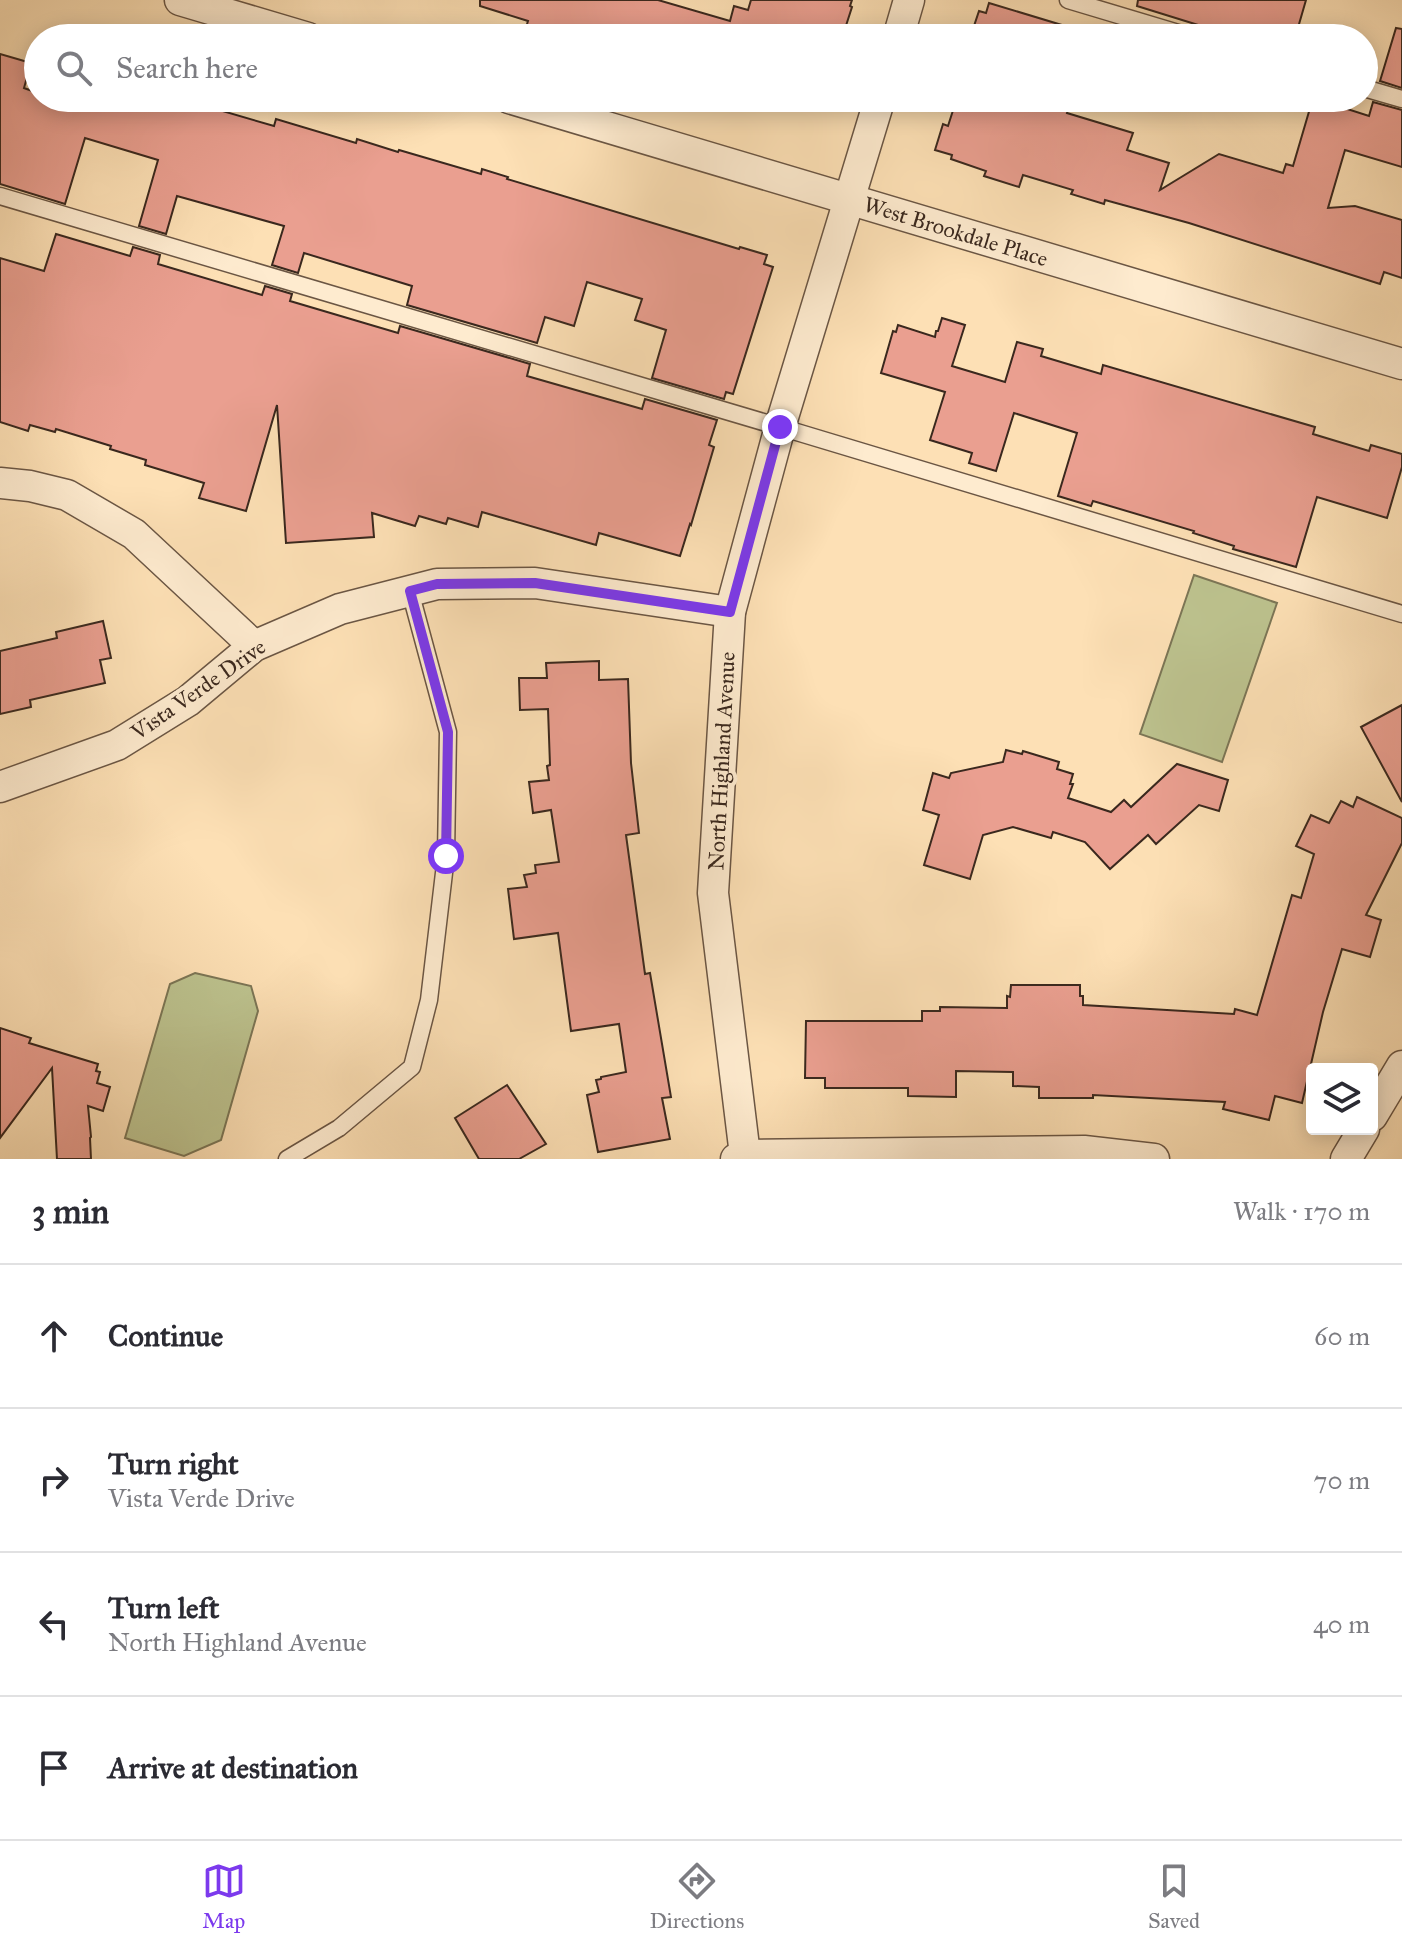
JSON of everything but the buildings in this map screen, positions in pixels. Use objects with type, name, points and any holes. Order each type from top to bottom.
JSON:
[{"type":"street","points":[[180,0],[261,24]]},
{"type":"street","points":[[902,24],[909,0]]},
{"type":"street","name":"West Brookdale Place","points":[[556,112],[1402,364]]},
{"type":"street","name":"North Highland Avenue","points":[[740,1157],[713,893],[730,612],[780,427],[876,112]]},
{"type":"street","points":[[0,483],[67,495],[134,534],[254,646]]},
{"type":"street","name":"Vista Verde Drive","points":[[0,787],[117,745],[188,701],[254,646],[340,609],[437,584],[535,583],[730,612]]},
{"type":"street","points":[[1378,1106],[1402,1066]]},
{"type":"street","points":[[1346,1159],[1360,1135]]},
{"type":"street","points":[[740,1157],[1084,1151],[1154,1159]]},
{"type":"lane","points":[[1068,0],[1148,24]]},
{"type":"lane","points":[[1378,92],[1402,99]]},
{"type":"lane","points":[[0,196],[1402,614]]},
{"type":"lane","points":[[287,1159],[339,1128],[412,1067],[429,1000],[446,856],[448,732],[410,591]]},
{"type":"green space","points":[[1194,575],[1277,603],[1222,762],[1140,734]]},
{"type":"green space","points":[[195,973],[251,986],[258,1011],[221,1140],[184,1156],[125,1138],[170,984]]},
{"type":"route","points":[[446,856],[448,732],[410,591],[437,584],[535,583],[730,612],[780,427]]}]
